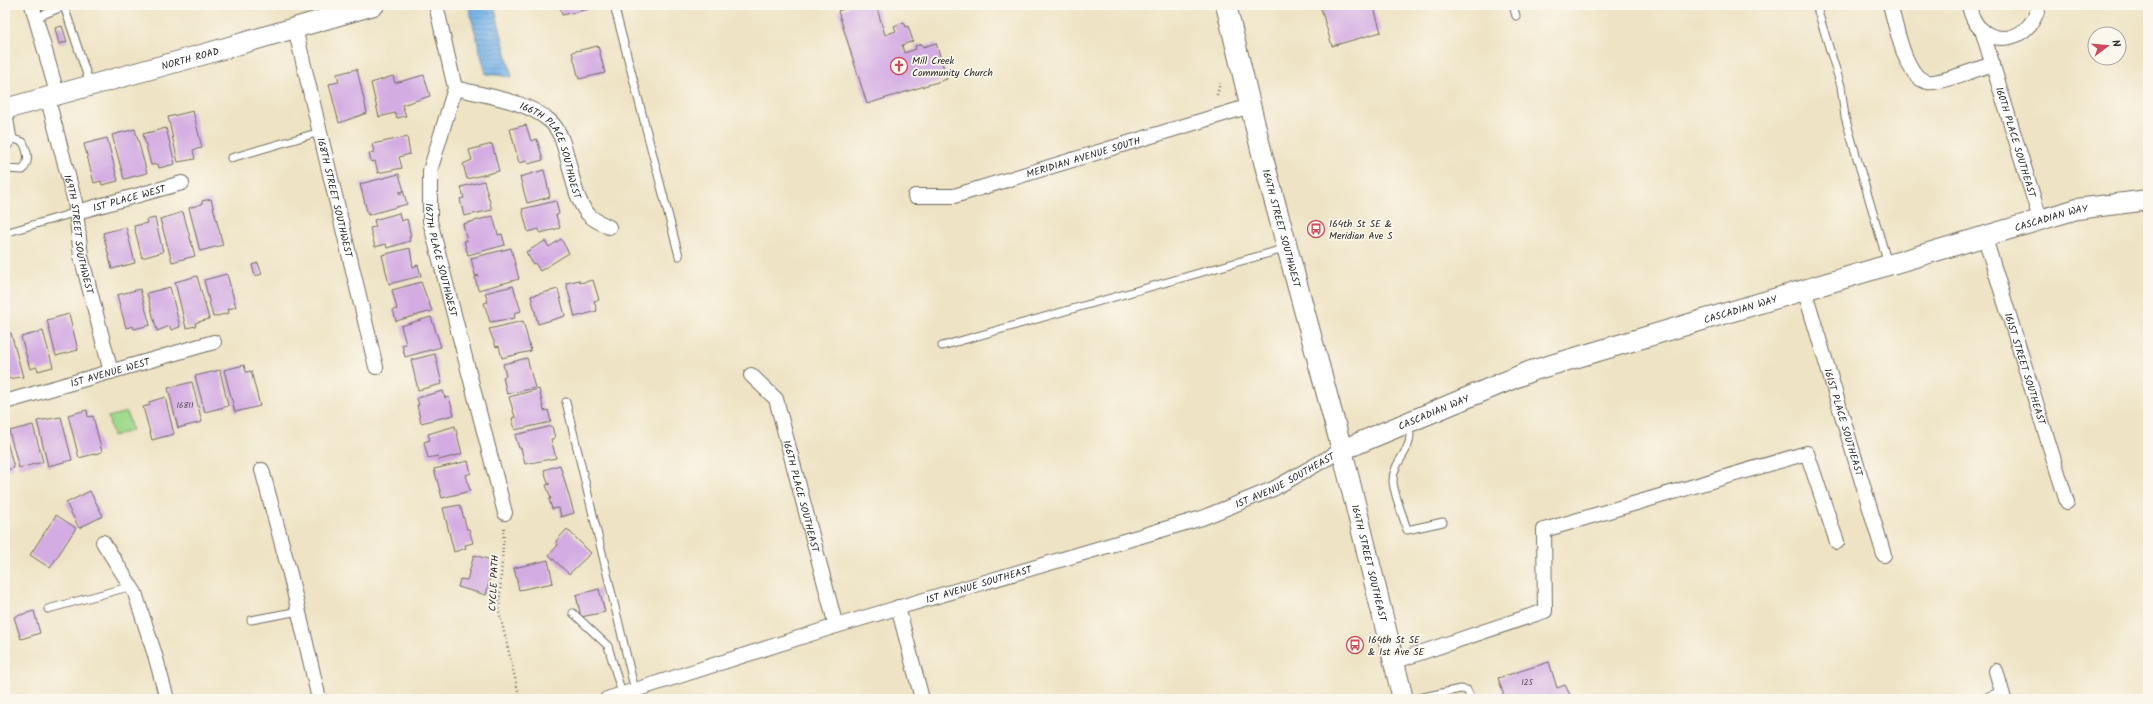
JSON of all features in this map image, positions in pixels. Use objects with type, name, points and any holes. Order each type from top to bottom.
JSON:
[{"type":"street","name":"NORTH ROAD","points":[[6,108],[374,5]]},
{"type":"street","points":[[436,5],[456,88]]},
{"type":"street","name":"164TH STREET SOUTHWEST","points":[[1226,5],[1250,106],[1287,248],[1342,450]]},
{"type":"street","points":[[1890,5],[1909,67],[1923,81],[1933,82],[1993,64]]},
{"type":"street","name":"160TH PLACE SOUTHEAST","points":[[1969,5],[1971,15],[1982,30],[2040,220]]},
{"type":"street","points":[[1982,30],[1989,35],[2003,38],[2016,36],[2028,29],[2036,18],[2039,5]]},
{"type":"street","name":"169TH STREET SOUTHWEST","points":[[34,11],[76,212],[81,256],[111,372]]},
{"type":"street","name":"168TH STREET SOUTHWEST","points":[[295,28],[376,367]]},
{"type":"street","name":"166TH PLACE SOUTHWEST","points":[[456,88],[510,102],[539,112],[552,123],[560,136],[579,198],[588,215],[609,228]]},
{"type":"street","name":"167TH PLACE SOUTHWEST","points":[[456,88],[430,171],[430,221],[506,513]]},
{"type":"street","name":"MERIDIAN AVENUE SOUTH","points":[[915,196],[954,196],[1250,106]]},
{"type":"street","name":"1ST PLACE WEST","points":[[76,212],[182,183]]},
{"type":"street","name":"CASCADIAN WAY","points":[[1342,450],[1531,371],[1984,235],[2077,209],[2148,200]]},
{"type":"street","name":"161ST STREET SOUTHEAST","points":[[1984,235],[2067,502]]},
{"type":"street","name":"161ST PLACE SOUTHEAST","points":[[1804,289],[1884,554]]},
{"type":"street","name":"1ST AVENUE WEST","points":[[5,402],[214,342]]},
{"type":"street","name":"166TH PLACE SOUTHEAST","points":[[751,375],[776,399],[836,626]]},
{"type":"street","name":"1ST AVENUE SOUTHEAST","points":[[607,699],[622,694],[636,694],[836,626],[1202,518],[1273,489],[1342,450]]},
{"type":"street","name":"164TH STREET SOUTHEAST","points":[[1342,450],[1402,699]]},
{"type":"street","points":[[1393,662],[1545,611],[1544,530],[1807,453],[1837,542]]},
{"type":"street","points":[[262,470],[299,611],[319,699]]},
{"type":"street","points":[[103,542],[132,586],[156,655],[167,699]]},
{"type":"street","points":[[898,607],[922,699]]},
{"type":"street","points":[[1996,671],[1999,698]]},
{"type":"lane","points":[[614,5],[679,256]]},
{"type":"lane","points":[[1513,5],[1516,16]]},
{"type":"lane","points":[[1816,5],[1841,86],[1845,117],[1888,264]]},
{"type":"lane","points":[[34,11],[66,6],[90,85]]},
{"type":"lane","points":[[6,108],[13,139]]},
{"type":"lane","points":[[231,158],[320,132]]},
{"type":"lane","points":[[5,149],[13,139]]},
{"type":"lane","points":[[5,164],[7,169],[23,170],[28,162],[28,153],[24,142],[13,139]]},
{"type":"lane","points":[[5,233],[76,212]]},
{"type":"lane","points":[[942,346],[1287,248]]},
{"type":"lane","points":[[566,402],[636,694]]},
{"type":"lane","points":[[1408,423],[1411,432],[1409,447],[1396,467],[1393,482],[1407,530],[1443,522]]},
{"type":"lane","points":[[48,609],[132,586]]},
{"type":"lane","points":[[251,620],[299,611]]},
{"type":"lane","points":[[573,613],[608,646],[622,694]]},
{"type":"lane","points":[[1414,699],[1460,689],[1467,690],[1471,699]]},
{"type":"path","points":[[1217,95],[1220,84]]},
{"type":"path","name":"CYCLE PATH","points":[[506,513],[499,611],[520,699]]},
{"type":"green space","points":[[127,412],[132,431],[113,436],[108,417]]},
{"type":"water","points":[[485,5],[494,5],[512,77],[486,74],[469,9]]},
{"type":"building","points":[[560,5],[588,5],[589,9],[562,15]]},
{"type":"building","name":"Mill Creek Community Church","points":[[849,5],[876,5],[885,35],[896,31],[894,26],[904,22],[906,27],[908,26],[913,41],[902,45],[904,53],[916,49],[915,46],[922,44],[923,47],[936,43],[947,79],[867,104],[838,11],[849,7]]},
{"type":"building","points":[[1320,5],[1373,5],[1381,32],[1332,46]]},
{"type":"building","points":[[62,26],[67,42],[59,44],[55,28]]},
{"type":"building","points":[[598,46],[605,73],[579,79],[572,52]]},
{"type":"building","points":[[357,69],[367,113],[339,123],[329,84],[339,82],[337,74]]},
{"type":"building","points":[[424,75],[430,96],[402,105],[406,116],[397,118],[395,113],[379,117],[371,83],[393,76],[395,83]]},
{"type":"building","points":[[193,111],[202,148],[193,150],[195,159],[178,162],[168,117]]},
{"type":"building","points":[[526,125],[531,141],[537,139],[543,160],[528,164],[527,161],[519,163],[510,129]]},
{"type":"building","points":[[166,128],[175,164],[159,168],[158,164],[151,165],[143,134]]},
{"type":"building","points":[[135,129],[147,173],[124,179],[112,135]]},
{"type":"building","points":[[407,137],[410,154],[399,157],[402,168],[378,173],[375,161],[371,162],[369,153],[374,152],[372,144]]},
{"type":"building","points":[[107,138],[118,181],[102,185],[101,181],[94,183],[84,144]]},
{"type":"building","points":[[492,144],[499,171],[467,179],[463,164],[472,160],[469,150]]},
{"type":"building","points":[[544,170],[550,197],[527,203],[520,177]]},
{"type":"building","points":[[399,174],[404,191],[399,192],[400,194],[404,193],[407,204],[368,215],[360,184]]},
{"type":"building","points":[[484,181],[492,210],[464,216],[460,199],[464,198],[461,187]]},
{"type":"building","points":[[211,199],[223,245],[200,251],[189,208],[202,204],[202,201]]},
{"type":"building","points":[[556,201],[559,214],[556,215],[560,228],[540,233],[539,229],[528,232],[522,209]]},
{"type":"building","points":[[183,212],[195,256],[172,262],[160,219]]},
{"type":"building","points":[[399,213],[401,221],[407,219],[411,237],[409,237],[410,241],[387,248],[386,244],[375,247],[370,228],[376,227],[374,220]]},
{"type":"building","points":[[493,216],[498,235],[502,234],[505,245],[468,255],[464,241],[467,241],[463,224]]},
{"type":"building","points":[[155,218],[163,252],[142,258],[134,226],[147,223],[146,220]]},
{"type":"building","points":[[126,227],[135,263],[112,269],[103,233]]},
{"type":"building","points":[[561,239],[569,253],[540,271],[535,263],[533,264],[526,252],[545,241],[549,247]]},
{"type":"building","points":[[410,248],[413,267],[418,265],[421,276],[389,284],[382,255]]},
{"type":"building","points":[[511,248],[519,279],[478,290],[475,277],[479,276],[475,275],[471,258]]},
{"type":"building","points":[[258,263],[262,274],[255,276],[252,265]]},
{"type":"building","points":[[227,274],[236,307],[228,309],[229,313],[213,317],[204,280]]},
{"type":"building","points":[[197,276],[209,319],[195,323],[196,326],[186,328],[175,282]]},
{"type":"building","points":[[579,280],[580,283],[593,280],[599,300],[594,301],[597,311],[575,317],[566,283]]},
{"type":"building","points":[[421,282],[432,311],[396,321],[393,310],[397,309],[392,290]]},
{"type":"building","points":[[513,286],[521,311],[514,313],[515,318],[490,322],[484,303],[488,302],[485,293]]},
{"type":"building","points":[[170,287],[180,327],[171,330],[170,326],[157,331],[147,293]]},
{"type":"building","points":[[140,289],[150,325],[134,329],[133,326],[126,328],[117,295]]},
{"type":"building","points":[[558,289],[565,316],[538,324],[531,296]]},
{"type":"building","points":[[69,314],[78,350],[56,356],[47,320]]},
{"type":"building","points":[[431,317],[441,347],[405,357],[402,345],[406,344],[401,326]]},
{"type":"building","points":[[523,321],[531,351],[502,358],[499,346],[496,347],[489,329]]},
{"type":"building","points":[[43,331],[53,367],[38,371],[37,367],[30,369],[21,337]]},
{"type":"building","points":[[11,333],[23,377],[5,379],[5,334]]},
{"type":"building","points":[[435,354],[442,384],[418,390],[411,360]]},
{"type":"building","points":[[527,358],[535,388],[507,394],[503,377],[506,376],[503,364]]},
{"type":"building","points":[[244,365],[246,372],[251,371],[260,406],[235,412],[224,370]]},
{"type":"building","points":[[220,370],[228,406],[205,412],[195,376]]},
{"type":"building","points":[[192,382],[202,422],[178,428],[168,388]]},
{"type":"building","points":[[539,389],[544,411],[548,410],[551,422],[515,430],[512,418],[515,417],[509,397]]},
{"type":"building","points":[[443,391],[445,398],[449,397],[454,415],[421,423],[417,398]]},
{"type":"building","points":[[165,397],[174,434],[152,440],[143,407],[150,405],[149,402]]},
{"type":"building","points":[[87,410],[88,417],[93,416],[102,452],[79,458],[68,415]]},
{"type":"building","points":[[61,417],[72,460],[48,466],[37,421]]},
{"type":"building","points":[[33,425],[43,462],[19,468],[9,431]]},
{"type":"building","points":[[455,426],[462,454],[439,460],[438,456],[428,458],[424,442],[430,440],[428,434]]},
{"type":"building","points":[[552,426],[555,438],[551,439],[556,458],[525,464],[521,448],[519,448],[515,435]]},
{"type":"building","points":[[5,434],[14,468],[5,470]]},
{"type":"building","points":[[468,461],[471,473],[466,475],[470,491],[442,498],[434,469]]},
{"type":"building","points":[[560,465],[574,513],[561,517],[559,508],[552,509],[549,499],[551,499],[546,485],[550,484],[548,483],[544,470]]},
{"type":"building","points":[[90,491],[103,516],[79,528],[66,503]]},
{"type":"building","points":[[460,505],[473,543],[465,545],[466,548],[454,552],[443,508]]},
{"type":"building","points":[[56,515],[76,528],[50,568],[30,555]]},
{"type":"building","points":[[567,529],[591,553],[569,574],[549,555],[558,545],[556,541]]},
{"type":"building","points":[[474,555],[494,561],[486,595],[458,587],[460,579],[467,580]]},
{"type":"building","points":[[548,560],[553,583],[519,590],[514,568]]},
{"type":"building","points":[[599,589],[605,612],[581,617],[576,595]]},
{"type":"building","points":[[34,611],[40,633],[21,639],[14,617]]},
{"type":"building","points":[[1549,662],[1557,688],[1565,685],[1572,699],[1505,699],[1498,678]]},
{"type":"place","name":"Mill Creek Community Church","points":[[899,66]]},
{"type":"place","name":"164th St SE & Meridian Ave S","points":[[1316,229]]},
{"type":"place","name":"164th St SE & 1st Ave SE","points":[[1355,645]]}]
